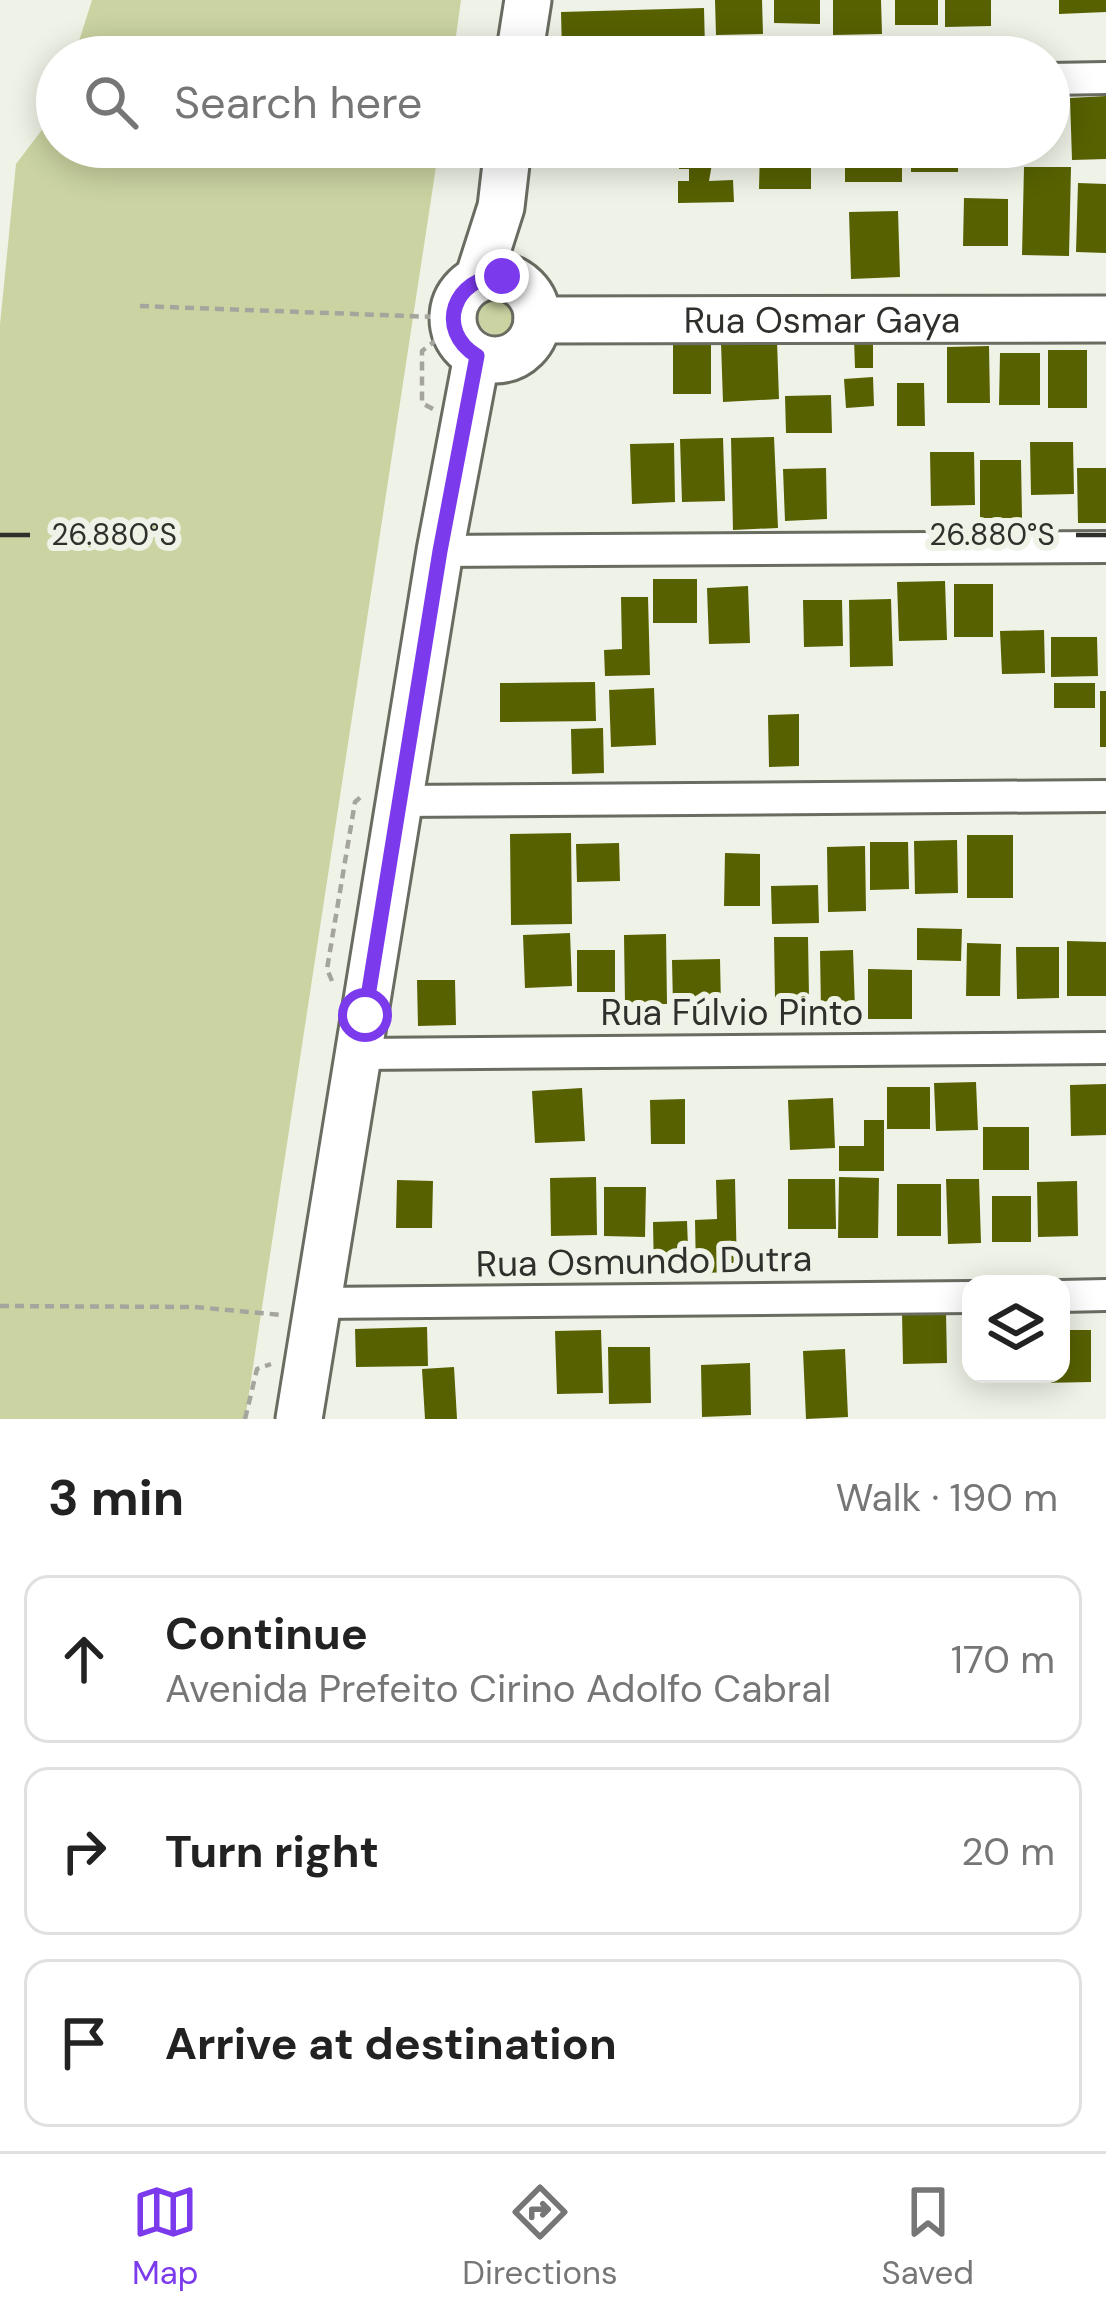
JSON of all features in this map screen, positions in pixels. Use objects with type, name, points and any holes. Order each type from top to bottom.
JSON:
[{"type":"main road","points":[[522,36],[528,0]]},
{"type":"main road","points":[[478,279],[501,207],[506,168]]},
{"type":"main road","points":[[478,279],[514,280],[532,297],[537,320],[534,334],[517,354],[490,360],[477,356],[457,336],[452,318],[464,288],[478,279]]},
{"type":"main road","name":"Rua Osmar Gaya","points":[[537,320],[1106,319]]},
{"type":"main road","points":[[299,1419],[300,1309],[358,1054],[440,551],[477,356]]},
{"type":"street","points":[[1070,79],[1106,79]]},
{"type":"street","points":[[440,551],[1106,548]]},
{"type":"street","points":[[398,800],[1106,796]]},
{"type":"street","name":"Rua Fúlvio Pinto","points":[[358,1054],[1106,1048]]},
{"type":"street","points":[[1070,1296],[1106,1295]]},
{"type":"street","name":"Rua Osmundo Dutra","points":[[300,1309],[962,1297]]},
{"type":"path","points":[[140,306],[436,317]]},
{"type":"path","points":[[0,1306],[300,1309]]},
{"type":"green space","points":[[92,0],[461,0],[456,36],[81,36]]},
{"type":"green space","points":[[36,138],[36,168],[436,168],[245,1419],[0,1419],[0,325],[16,164]]},
{"type":"green space","points":[[497,297],[511,302],[516,316],[511,330],[497,335],[483,330],[478,316],[483,302]]},
{"type":"building","points":[[715,0],[762,0],[763,34],[716,35]]},
{"type":"building","points":[[774,0],[820,0],[820,24],[774,23]]},
{"type":"building","points":[[833,0],[881,0],[882,34],[833,35]]},
{"type":"building","points":[[895,0],[938,0],[938,25],[895,25]]},
{"type":"building","points":[[945,0],[991,0],[991,26],[945,27]]},
{"type":"building","points":[[1059,0],[1106,0],[1106,12],[1059,14]]},
{"type":"building","points":[[704,8],[705,36],[562,36],[561,12]]},
{"type":"building","points":[[1106,96],[1106,159],[1072,160],[1070,98]]},
{"type":"building","points":[[1071,167],[1069,256],[1022,255],[1024,168]]},
{"type":"building","points":[[711,168],[709,181],[733,180],[734,202],[678,203],[678,181],[689,181],[689,169],[679,169]]},
{"type":"building","points":[[760,168],[811,168],[811,189],[759,189]]},
{"type":"building","points":[[845,168],[902,168],[902,182],[845,182]]},
{"type":"building","points":[[911,168],[958,168],[958,172],[911,172]]},
{"type":"building","points":[[1078,183],[1106,184],[1106,253],[1076,252]]},
{"type":"building","points":[[964,198],[1008,199],[1008,246],[963,246]]},
{"type":"building","points":[[898,211],[900,277],[851,279],[849,212]]},
{"type":"building","points":[[873,337],[873,368],[855,368],[854,338]]},
{"type":"building","points":[[777,341],[779,399],[723,402],[721,343]]},
{"type":"building","points":[[673,345],[711,345],[711,394],[673,394]]},
{"type":"building","points":[[989,346],[990,403],[947,403],[947,347]]},
{"type":"building","points":[[1048,350],[1087,350],[1087,408],[1048,408]]},
{"type":"building","points":[[1000,353],[1040,353],[1040,405],[999,405]]},
{"type":"building","points":[[873,377],[874,406],[846,408],[844,379]]},
{"type":"building","points":[[897,383],[924,383],[925,426],[897,426]]},
{"type":"building","points":[[831,395],[832,433],[786,433],[785,396]]},
{"type":"building","points":[[774,437],[778,528],[733,530],[731,438]]},
{"type":"building","points":[[723,438],[725,501],[682,502],[680,439]]},
{"type":"building","points":[[1030,442],[1073,442],[1074,494],[1031,495]]},
{"type":"building","points":[[674,443],[675,502],[632,504],[630,444]]},
{"type":"building","points":[[930,452],[974,452],[975,505],[931,506]]},
{"type":"building","points":[[980,460],[1021,460],[1022,518],[980,518]]},
{"type":"building","points":[[826,468],[827,519],[785,521],[783,469]]},
{"type":"building","points":[[1077,468],[1106,468],[1106,523],[1078,523]]},
{"type":"building","points":[[653,579],[697,579],[697,623],[653,623]]},
{"type":"building","points":[[945,581],[947,640],[899,641],[897,582]]},
{"type":"building","points":[[954,584],[993,584],[993,637],[954,637]]},
{"type":"building","points":[[748,586],[750,643],[709,644],[707,588]]},
{"type":"building","points":[[621,597],[648,597],[650,675],[605,676],[604,650],[622,649]]},
{"type":"building","points":[[891,599],[893,666],[850,667],[849,600]]},
{"type":"building","points":[[803,600],[842,600],[843,646],[804,647]]},
{"type":"building","points":[[1044,630],[1045,673],[1002,674],[1000,631]]},
{"type":"building","points":[[1051,637],[1097,637],[1098,676],[1051,677]]},
{"type":"building","points":[[595,682],[596,721],[500,722],[500,683]]},
{"type":"building","points":[[1054,683],[1095,683],[1095,708],[1054,708]]},
{"type":"building","points":[[654,688],[656,745],[611,747],[609,690]]},
{"type":"building","points":[[1100,691],[1106,691],[1106,747],[1100,747]]},
{"type":"building","points":[[799,714],[799,766],[769,767],[768,715]]},
{"type":"building","points":[[603,728],[604,773],[572,774],[571,729]]},
{"type":"building","points":[[571,833],[572,924],[511,925],[510,834]]},
{"type":"building","points":[[967,835],[1013,835],[1013,898],[967,898]]},
{"type":"building","points":[[957,840],[958,893],[915,894],[914,841]]},
{"type":"building","points":[[870,842],[908,842],[909,889],[870,890]]},
{"type":"building","points":[[619,843],[620,881],[577,882],[576,844]]},
{"type":"building","points":[[865,846],[866,911],[828,912],[827,847]]},
{"type":"building","points":[[725,853],[760,854],[760,906],[724,906]]},
{"type":"building","points":[[818,885],[819,923],[772,924],[771,886]]},
{"type":"building","points":[[917,928],[962,929],[961,961],[917,960]]},
{"type":"building","points":[[570,933],[572,986],[525,988],[523,935]]},
{"type":"building","points":[[666,934],[667,1004],[625,1004],[624,935]]},
{"type":"building","points":[[774,937],[808,937],[809,997],[775,998]]},
{"type":"building","points":[[1067,941],[1106,942],[1106,996],[1067,996]]},
{"type":"building","points":[[967,943],[1001,944],[1000,996],[966,996]]},
{"type":"building","points":[[1016,947],[1059,947],[1059,998],[1017,999]]},
{"type":"building","points":[[577,950],[615,950],[615,992],[577,992]]},
{"type":"building","points":[[853,950],[855,1009],[821,1010],[820,951]]},
{"type":"building","points":[[720,959],[721,1006],[673,1006],[672,960]]},
{"type":"building","points":[[868,969],[912,970],[912,1019],[868,1019]]},
{"type":"building","points":[[417,980],[455,980],[456,1025],[418,1026]]},
{"type":"building","points":[[976,1082],[978,1130],[936,1131],[934,1083]]},
{"type":"building","points":[[1106,1084],[1106,1135],[1071,1136],[1070,1085]]},
{"type":"building","points":[[887,1087],[930,1087],[930,1129],[887,1129]]},
{"type":"building","points":[[582,1088],[585,1141],[535,1143],[532,1091]]},
{"type":"building","points":[[833,1098],[835,1148],[790,1150],[788,1100]]},
{"type":"building","points":[[685,1099],[685,1144],[651,1144],[650,1100]]},
{"type":"building","points":[[864,1120],[884,1120],[884,1171],[839,1171],[839,1146],[864,1146]]},
{"type":"building","points":[[983,1127],[1029,1127],[1029,1170],[983,1170]]},
{"type":"building","points":[[596,1177],[597,1235],[551,1236],[550,1178]]},
{"type":"building","points":[[839,1177],[879,1178],[878,1238],[838,1238]]},
{"type":"building","points":[[735,1179],[737,1272],[696,1273],[695,1220],[717,1219],[716,1180]]},
{"type":"building","points":[[788,1179],[835,1179],[836,1229],[788,1229]]},
{"type":"building","points":[[946,1179],[979,1179],[981,1243],[948,1244]]},
{"type":"building","points":[[397,1180],[433,1181],[432,1228],[396,1228]]},
{"type":"building","points":[[1077,1181],[1078,1236],[1038,1237],[1037,1182]]},
{"type":"building","points":[[897,1184],[941,1184],[941,1236],[897,1236]]},
{"type":"building","points":[[604,1187],[646,1187],[645,1237],[604,1236]]},
{"type":"building","points":[[992,1196],[1031,1196],[1031,1242],[992,1242]]},
{"type":"building","points":[[687,1221],[689,1274],[654,1275],[653,1222]]},
{"type":"building","points":[[946,1312],[947,1363],[903,1364],[902,1313]]},
{"type":"building","points":[[427,1327],[428,1366],[356,1367],[355,1329]]},
{"type":"building","points":[[601,1330],[603,1393],[557,1394],[555,1331]]},
{"type":"building","points":[[1070,1330],[1091,1330],[1091,1382],[1070,1382]]},
{"type":"building","points":[[608,1347],[650,1347],[651,1403],[609,1404]]},
{"type":"building","points":[[845,1349],[848,1417],[806,1419],[803,1351]]},
{"type":"building","points":[[750,1363],[751,1415],[702,1417],[701,1365]]},
{"type":"building","points":[[454,1367],[457,1419],[425,1419],[422,1369]]},
{"type":"route","points":[[365,1015],[440,551],[477,356],[462,344],[452,318],[464,288],[478,279],[502,276]]}]
